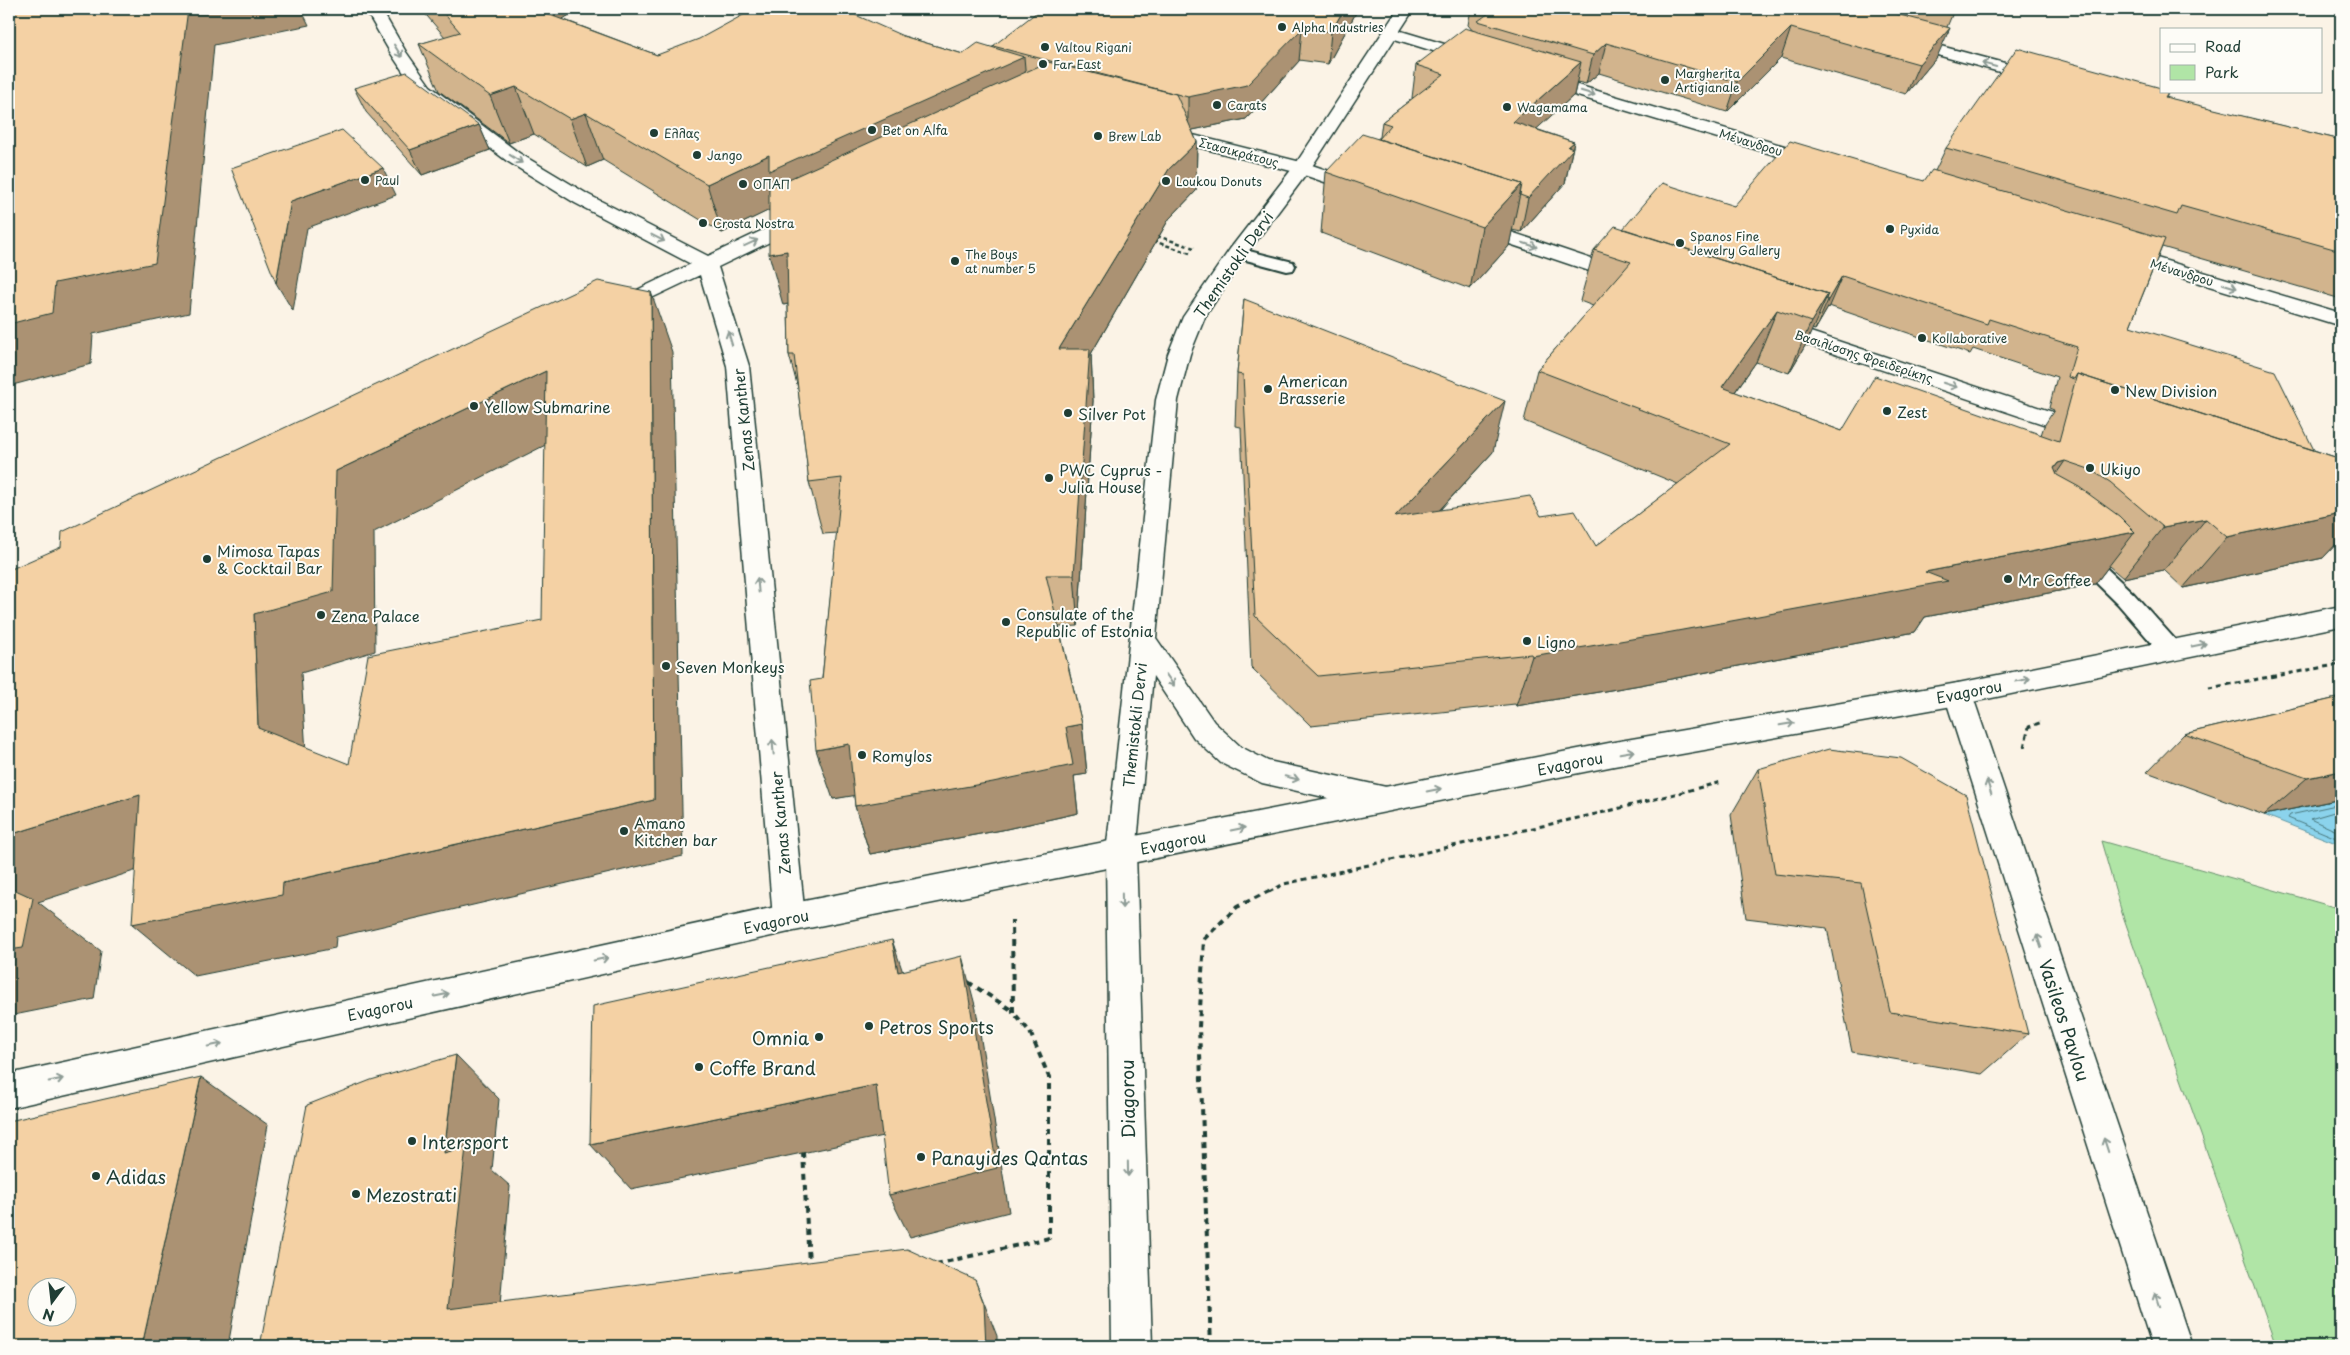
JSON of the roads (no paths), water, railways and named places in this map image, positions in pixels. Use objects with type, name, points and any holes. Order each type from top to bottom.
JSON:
[{"type":"street","points":[[373,9],[398,52],[424,90],[513,157],[582,199],[707,264]]},
{"type":"street","points":[[744,9],[801,26]]},
{"type":"street","name":"Themistokli Dervi","points":[[1121,853],[1167,400],[1179,354],[1194,317],[1233,259],[1302,168],[1406,9]]},
{"type":"street","points":[[1390,34],[1495,65]]},
{"type":"street","points":[[1889,37],[2060,84]]},
{"type":"street","name":"Μένανδρου","points":[[1524,74],[1837,168]]},
{"type":"street","name":"Στασικράτους","points":[[1142,127],[1302,168]]},
{"type":"street","points":[[1302,168],[1377,194]]},
{"type":"street","points":[[601,314],[815,213]]},
{"type":"street","points":[[1453,219],[1642,282]]},
{"type":"street","name":"Μένανδρου","points":[[2104,248],[2341,320]]},
{"type":"street","name":"Zenas Kanther","points":[[707,264],[738,366],[789,918]]},
{"type":"street","name":"Βασιλίσσης Φρειδερίκης","points":[[1755,320],[2105,437]]},
{"type":"street","name":"Evagorou","points":[[9,1091],[789,918],[1614,754],[1958,694],[2341,616]]},
{"type":"street","points":[[1142,640],[1204,730],[1231,755],[1262,771],[1386,800]]},
{"type":"street","name":"Vasileos Pavlou","points":[[1958,694],[2172,1346]]},
{"type":"street","name":"Diagorou","points":[[1121,853],[1132,1346]]},
{"type":"lane","points":[[1233,259],[1287,266]]},
{"type":"lane","points":[[2064,541],[2126,599],[2171,650]]},
{"type":"water","points":[[2341,799],[2341,845],[2264,815]]},
{"type":"place","name":"Alpha Industries","points":[[1282,27]]},
{"type":"place","name":"Valtou Rigani","points":[[1045,47]]},
{"type":"place","name":"Far East","points":[[1043,64]]},
{"type":"place","name":"Margherita Artigianale","points":[[1665,80]]},
{"type":"place","name":"Carats","points":[[1217,105]]},
{"type":"place","name":"Wagamama","points":[[1507,107]]},
{"type":"place","name":"Bet on Alfa","points":[[872,130]]},
{"type":"place","name":"Ελλας","points":[[654,133]]},
{"type":"place","name":"Brew Lab","points":[[1098,136]]},
{"type":"place","name":"Jango","points":[[697,155]]},
{"type":"place","name":"Paul","points":[[365,180]]},
{"type":"place","name":"Loukou Donuts","points":[[1166,181]]},
{"type":"place","name":"ΟΠΑΠ","points":[[743,184]]},
{"type":"place","name":"Crosta Nostra","points":[[703,223]]},
{"type":"place","name":"Pyxida","points":[[1890,229]]},
{"type":"place","name":"Spanos Fine Jewelry Gallery","points":[[1680,243]]},
{"type":"place","name":"The Boys at number 5","points":[[955,261]]},
{"type":"place","name":"Kollaborative","points":[[1922,338]]},
{"type":"place","name":"American Brasserie","points":[[1268,389]]},
{"type":"place","name":"New Division","points":[[2115,390]]},
{"type":"place","name":"Yellow Submarine","points":[[474,406]]},
{"type":"place","name":"Zest","points":[[1887,411]]},
{"type":"place","name":"Silver Pot","points":[[1068,413]]},
{"type":"place","name":"Ukiyo","points":[[2090,468]]},
{"type":"place","name":"PWC Cyprus - Julia House","points":[[1049,478]]},
{"type":"place","name":"Mimosa Tapas & Cocktail Bar","points":[[207,559]]},
{"type":"place","name":"Mr Coffee","points":[[2008,579]]},
{"type":"place","name":"Zena Palace","points":[[321,615]]},
{"type":"place","name":"Consulate of the Republic of Estonia","points":[[1006,622]]},
{"type":"place","name":"Ligno","points":[[1527,641]]},
{"type":"place","name":"Seven Monkeys","points":[[666,666]]},
{"type":"place","name":"Romylos","points":[[862,755]]},
{"type":"place","name":"Amano Kitchen bar","points":[[624,831]]},
{"type":"place","name":"Petros Sports","points":[[869,1026]]},
{"type":"place","name":"Omnia","points":[[819,1037]]},
{"type":"place","name":"Coffe Brand","points":[[699,1067]]},
{"type":"place","name":"Intersport","points":[[412,1141]]},
{"type":"place","name":"Panayides Qantas","points":[[921,1157]]},
{"type":"place","name":"Adidas","points":[[96,1176]]},
{"type":"place","name":"Mezostrati","points":[[356,1194]]}]
